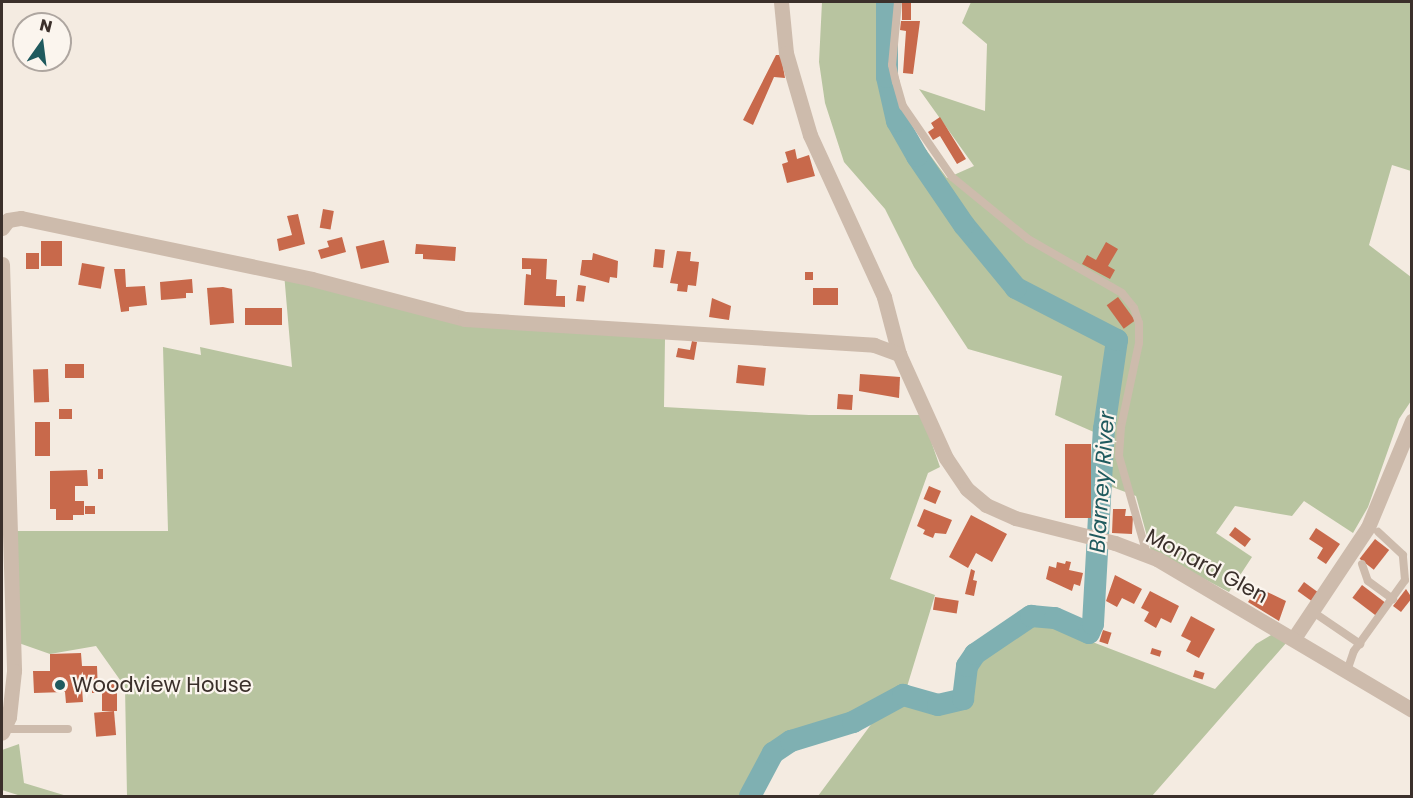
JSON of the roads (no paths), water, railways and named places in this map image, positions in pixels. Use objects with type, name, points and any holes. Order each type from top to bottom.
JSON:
[{"type":"street","name":"Monard Glen","points":[[782,2],[786,53],[810,135],[884,297],[899,354],[946,458],[967,489],[992,508],[1030,523],[1115,543],[1147,555],[1294,638],[1412,710]]},
{"type":"street","points":[[2,228],[9,220],[21,218],[312,279],[465,319],[874,345],[899,354]]},
{"type":"street","points":[[2,264],[14,671],[9,717],[3,731]]},
{"type":"street","points":[[1294,638],[1368,527],[1412,421]]},
{"type":"lane","points":[[898,2],[892,65],[903,106],[952,177],[1028,239],[1122,293],[1134,308],[1139,323],[1139,343],[1121,428],[1119,456],[1147,555]]},
{"type":"lane","points":[[1347,670],[1360,644],[1405,580],[1406,563],[1395,544],[1378,532]]},
{"type":"lane","points":[[1362,564],[1368,581],[1393,599]]},
{"type":"lane","points":[[1319,616],[1360,644]]},
{"type":"lane","points":[[3,731],[68,729]]},
{"type":"waterway","name":"Blarney River","points":[[750,796],[773,753],[791,741],[853,722],[903,695],[938,705],[963,699],[967,666],[975,654],[1031,616],[1055,618],[1089,633],[1093,624],[1104,429],[1117,340],[1016,288],[964,225],[917,156],[897,121],[887,77],[887,2]]},
{"type":"place","name":"Woodview House","points":[[60,685]]}]
